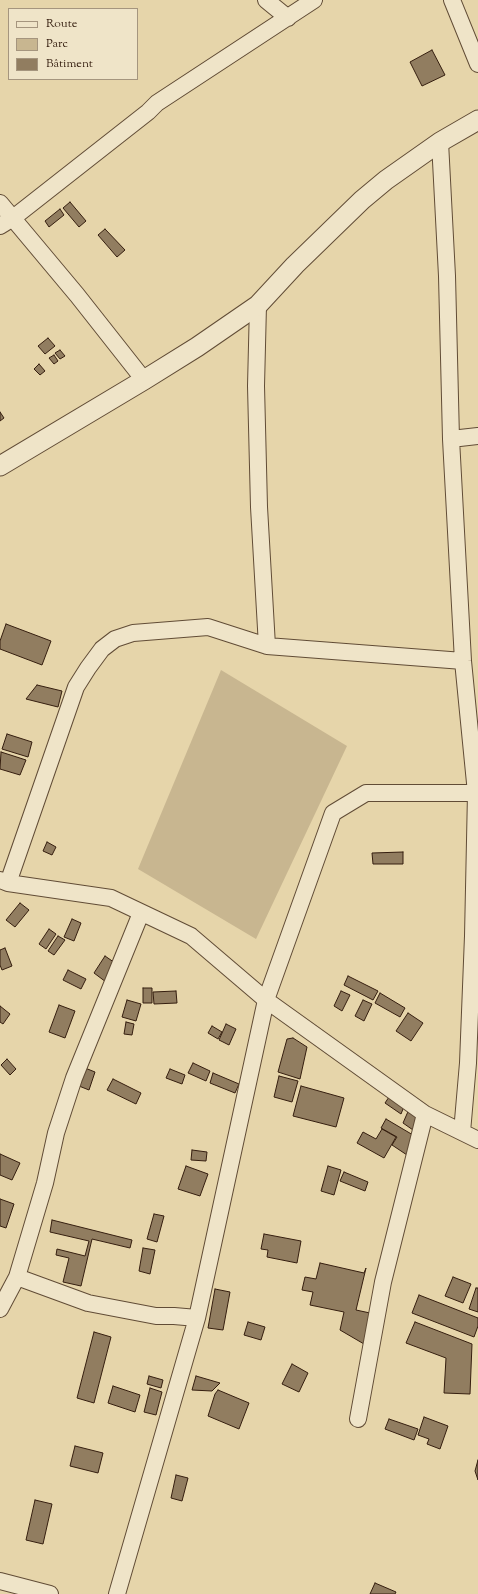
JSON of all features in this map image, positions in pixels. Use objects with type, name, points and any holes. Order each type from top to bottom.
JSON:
[{"type":"street","points":[[266,0],[288,18]]},
{"type":"street","points":[[6,222],[148,112],[156,103],[314,0]]},
{"type":"street","points":[[452,0],[478,64]]},
{"type":"street","points":[[0,466],[144,380],[258,305],[295,265],[362,200],[386,180],[440,142],[478,120]]},
{"type":"street","points":[[440,142],[447,276],[451,439],[463,661],[477,793],[468,1062],[462,1132]]},
{"type":"street","points":[[0,203],[6,222],[77,295],[144,380]]},
{"type":"street","points":[[258,305],[256,386],[259,507],[267,646]]},
{"type":"street","points":[[451,439],[478,436]]},
{"type":"street","points":[[463,661],[267,646],[208,627],[133,633],[115,639],[102,649],[76,687],[4,882],[110,898],[191,936],[266,1000],[425,1114],[478,1140]]},
{"type":"street","points":[[122,1593],[197,1318],[266,1000],[333,813],[366,793],[477,793]]},
{"type":"street","points":[[0,1309],[17,1277],[45,1183],[56,1133],[74,1078],[141,913]]},
{"type":"street","points":[[358,1419],[383,1282],[425,1114]]},
{"type":"street","points":[[17,1277],[88,1303],[156,1316],[197,1318]]},
{"type":"street","points":[[0,1581],[50,1594]]},
{"type":"green space","points":[[221,670],[347,746],[256,939],[138,869]]},
{"type":"building","points":[[432,50],[445,75],[422,86],[410,62]]},
{"type":"building","points":[[70,202],[86,221],[79,227],[63,208]]},
{"type":"building","points":[[60,209],[64,215],[49,227],[45,221]]},
{"type":"building","points":[[105,229],[125,250],[117,257],[98,235]]},
{"type":"building","points":[[48,338],[55,346],[45,354],[38,346]]},
{"type":"building","points":[[60,350],[65,356],[60,359],[55,353]]},
{"type":"building","points":[[54,355],[58,361],[54,364],[49,358]]},
{"type":"building","points":[[39,364],[45,371],[40,375],[34,369]]},
{"type":"building","points":[[0,412],[4,418],[0,421]]},
{"type":"building","points":[[6,624],[51,641],[42,665],[0,649],[0,641]]},
{"type":"building","points":[[37,685],[62,691],[58,707],[26,699]]},
{"type":"building","points":[[7,734],[32,742],[28,757],[2,749]]},
{"type":"building","points":[[1,752],[26,760],[20,775],[0,769]]},
{"type":"building","points":[[47,842],[56,847],[52,855],[43,851]]},
{"type":"building","points":[[403,852],[403,864],[373,864],[372,853]]},
{"type":"building","points":[[20,903],[29,910],[15,927],[6,920]]},
{"type":"building","points":[[72,919],[81,923],[74,941],[64,937]]},
{"type":"building","points":[[49,929],[56,934],[46,949],[39,944]]},
{"type":"building","points":[[58,936],[65,940],[54,955],[48,951]]},
{"type":"building","points":[[5,948],[12,966],[2,970],[0,965],[0,950]]},
{"type":"building","points":[[105,956],[118,965],[106,982],[94,973]]},
{"type":"building","points":[[68,970],[86,979],[81,989],[63,980]]},
{"type":"building","points":[[348,976],[378,991],[373,1000],[344,985]]},
{"type":"building","points":[[143,988],[152,988],[152,1003],[143,1003]]},
{"type":"building","points":[[176,991],[177,1003],[154,1004],[153,992]]},
{"type":"building","points":[[341,991],[350,995],[342,1011],[334,1006]]},
{"type":"building","points":[[380,993],[405,1008],[400,1017],[375,1003]]},
{"type":"building","points":[[127,1000],[141,1004],[136,1021],[122,1017]]},
{"type":"building","points":[[363,1000],[372,1004],[364,1021],[355,1016]]},
{"type":"building","points":[[59,1005],[75,1011],[65,1038],[49,1032]]},
{"type":"building","points":[[0,1006],[10,1014],[3,1024],[0,1022]]},
{"type":"building","points":[[408,1013],[423,1023],[411,1041],[396,1031]]},
{"type":"building","points":[[126,1022],[134,1024],[132,1035],[124,1034]]},
{"type":"building","points":[[226,1024],[236,1029],[229,1045],[219,1040]]},
{"type":"building","points":[[212,1026],[222,1032],[218,1039],[208,1033]]},
{"type":"building","points":[[293,1038],[307,1047],[300,1079],[278,1072],[287,1039]]},
{"type":"building","points":[[7,1059],[16,1069],[10,1075],[1,1065]]},
{"type":"building","points":[[193,1063],[210,1071],[206,1081],[188,1073]]},
{"type":"building","points":[[85,1068],[95,1072],[89,1090],[79,1086]]},
{"type":"building","points":[[170,1069],[185,1075],[182,1084],[166,1078]]},
{"type":"building","points":[[213,1073],[239,1084],[235,1093],[210,1083]]},
{"type":"building","points":[[279,1076],[298,1081],[292,1102],[274,1097]]},
{"type":"building","points":[[113,1079],[141,1093],[136,1104],[107,1090]]},
{"type":"building","points":[[301,1086],[344,1098],[336,1127],[293,1116]]},
{"type":"building","points":[[391,1094],[405,1104],[401,1114],[385,1103]]},
{"type":"building","points":[[410,1107],[417,1113],[413,1130],[403,1123]]},
{"type":"building","points":[[386,1119],[413,1135],[407,1155],[392,1145],[397,1137],[381,1128]]},
{"type":"building","points":[[382,1129],[396,1137],[384,1158],[357,1143],[363,1132],[376,1139]]},
{"type":"building","points":[[192,1150],[207,1152],[206,1161],[191,1160]]},
{"type":"building","points":[[0,1154],[20,1163],[12,1180],[0,1175]]},
{"type":"building","points":[[186,1166],[208,1174],[200,1196],[178,1189]]},
{"type":"building","points":[[328,1166],[341,1170],[334,1195],[321,1191]]},
{"type":"building","points":[[344,1172],[368,1182],[365,1191],[340,1181]]},
{"type":"building","points":[[0,1199],[14,1204],[6,1228],[0,1226]]},
{"type":"building","points":[[154,1214],[164,1216],[157,1242],[147,1239]]},
{"type":"building","points":[[52,1220],[132,1240],[130,1248],[92,1239],[81,1286],[63,1282],[69,1258],[56,1255],[57,1249],[85,1256],[89,1241],[50,1232]]},
{"type":"building","points":[[264,1234],[301,1241],[297,1263],[267,1257],[268,1250],[261,1249]]},
{"type":"building","points":[[143,1248],[155,1250],[150,1274],[139,1271]]},
{"type":"building","points":[[320,1263],[364,1273],[366,1268],[356,1310],[370,1313],[364,1344],[340,1330],[344,1312],[310,1305],[313,1292],[302,1290],[305,1277],[316,1279]]},
{"type":"building","points":[[453,1277],[471,1284],[463,1303],[445,1296]]},
{"type":"building","points":[[476,1288],[478,1288],[478,1312],[469,1309]]},
{"type":"building","points":[[215,1289],[230,1292],[223,1330],[208,1328]]},
{"type":"building","points":[[419,1295],[478,1318],[478,1326],[474,1337],[412,1313]]},
{"type":"building","points":[[248,1322],[265,1327],[261,1340],[244,1335]]},
{"type":"building","points":[[415,1322],[472,1344],[470,1394],[444,1393],[446,1358],[406,1343]]},
{"type":"building","points":[[94,1332],[111,1337],[94,1403],[77,1398]]},
{"type":"building","points":[[292,1364],[308,1373],[299,1392],[282,1384]]},
{"type":"building","points":[[149,1376],[163,1380],[161,1388],[147,1384]]},
{"type":"building","points":[[196,1376],[220,1383],[212,1391],[192,1390]]},
{"type":"building","points":[[113,1386],[140,1395],[135,1412],[108,1403]]},
{"type":"building","points":[[150,1388],[162,1392],[156,1415],[144,1412]]},
{"type":"building","points":[[218,1390],[249,1403],[239,1429],[208,1416],[215,1394]]},
{"type":"building","points":[[424,1417],[448,1426],[440,1449],[427,1444],[429,1439],[418,1435]]},
{"type":"building","points":[[389,1419],[418,1429],[414,1440],[385,1429]]},
{"type":"building","points":[[75,1446],[103,1453],[98,1473],[70,1466]]},
{"type":"building","points":[[478,1460],[478,1480],[475,1471]]},
{"type":"building","points":[[176,1475],[188,1478],[182,1501],[171,1498]]},
{"type":"building","points":[[35,1500],[52,1504],[43,1544],[26,1540]]},
{"type":"building","points":[[375,1583],[396,1592],[395,1594],[370,1594]]}]
